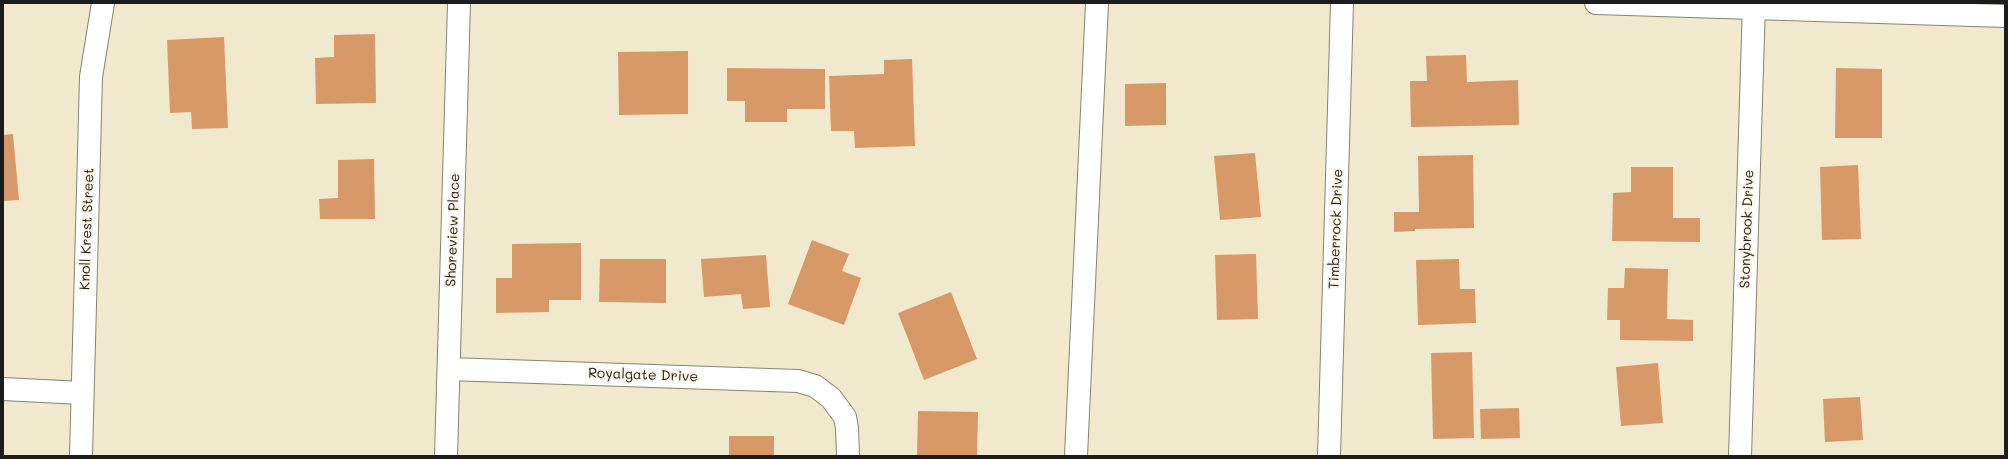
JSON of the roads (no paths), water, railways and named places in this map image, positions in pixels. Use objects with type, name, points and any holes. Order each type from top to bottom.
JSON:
[{"type":"street","name":"Knoll Krest Street","points":[[81,456],[91,77],[103,3]]},
{"type":"street","name":"Shoreview Place","points":[[446,456],[459,3]]},
{"type":"street","points":[[1076,456],[1097,3]]},
{"type":"street","name":"Timberrock Drive","points":[[1329,456],[1342,3]]},
{"type":"street","points":[[1596,3],[1753,5],[2005,16]]},
{"type":"street","name":"Stonybrook Drive","points":[[1740,456],[1753,5]]},
{"type":"street","name":"Royalgate Drive","points":[[449,369],[798,381],[815,386],[831,398],[845,417],[848,456]]},
{"type":"street","points":[[3,389],[82,392]]}]
